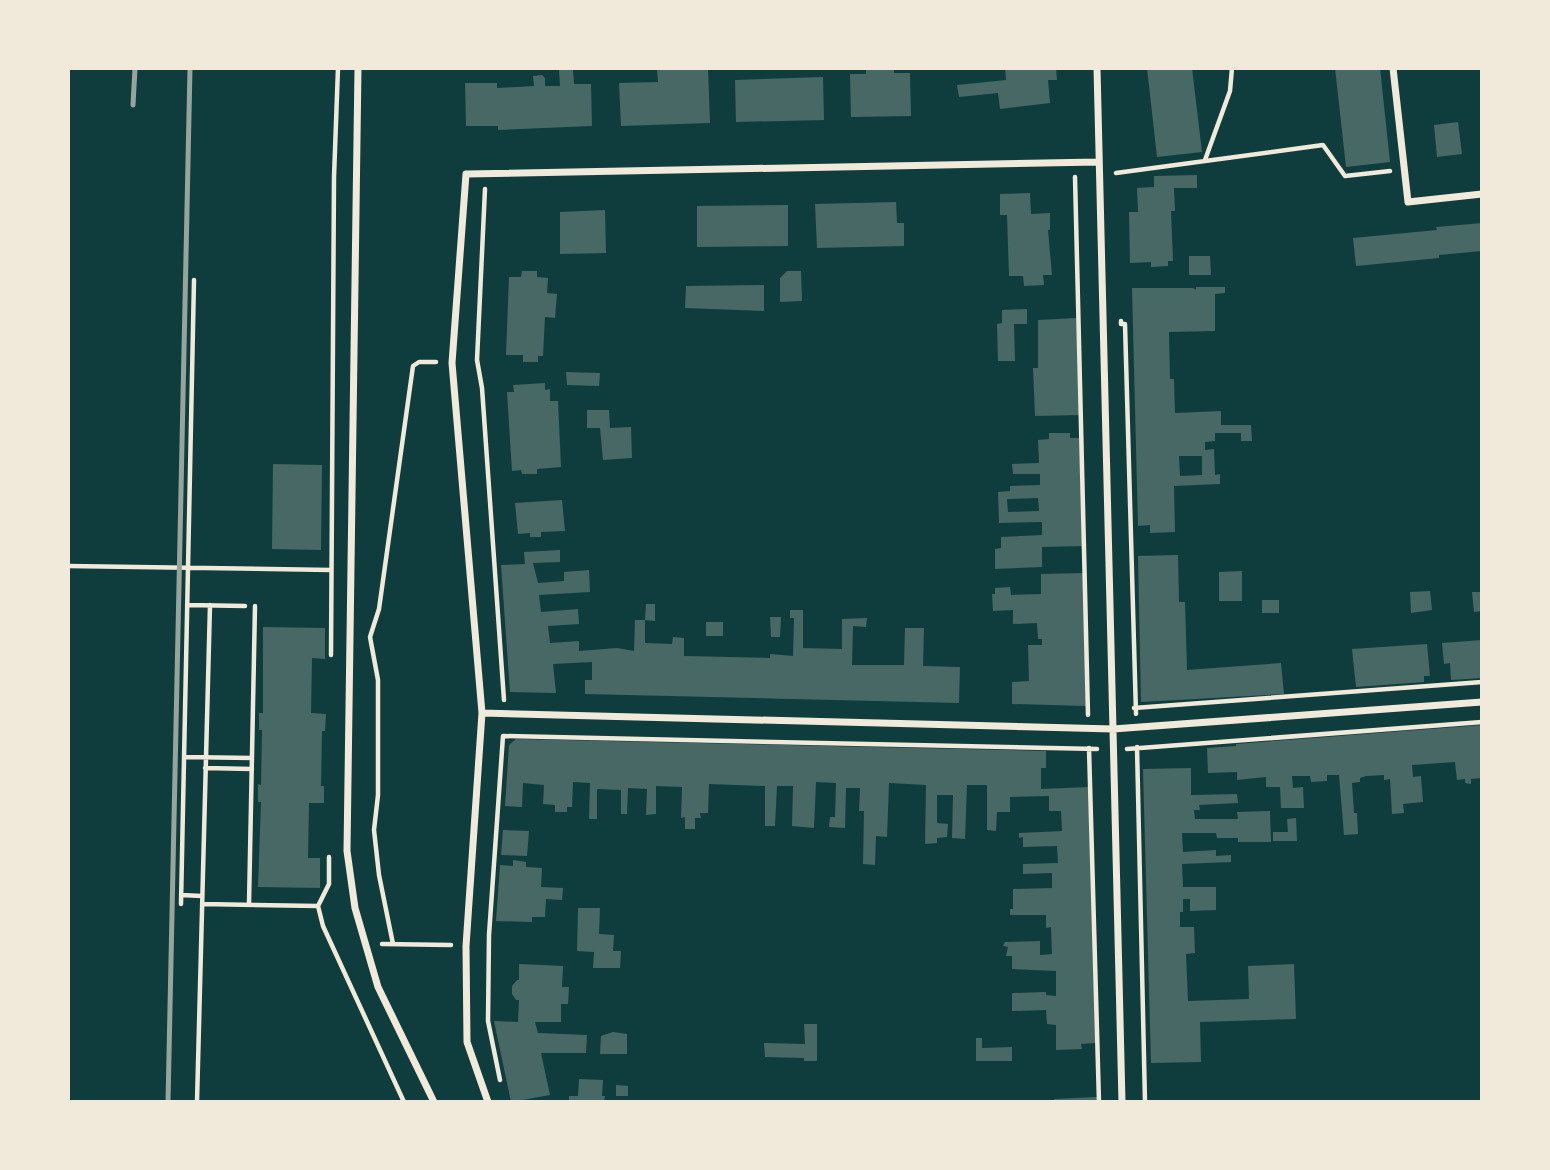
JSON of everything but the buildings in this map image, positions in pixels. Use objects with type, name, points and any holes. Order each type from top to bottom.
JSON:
[{"type":"street","points":[[358,68],[347,851],[355,908],[378,987],[434,1102]]},
{"type":"street","points":[[1097,68],[1122,1102]]},
{"type":"street","points":[[1393,68],[1408,202],[1482,194]]},
{"type":"street","points":[[488,1102],[467,1042],[466,946],[482,713],[452,363],[466,174],[1098,162]]},
{"type":"street","points":[[482,713],[1113,729],[1482,702]]},
{"type":"path","points":[[1205,160],[1230,91],[1232,68]]},
{"type":"path","points":[[1116,160],[1117,187]]},
{"type":"path","points":[[486,174],[477,360],[482,388],[505,696],[489,935],[488,1021],[502,1089]]},
{"type":"path","points":[[1076,177],[1099,1102]]},
{"type":"path","points":[[181,904],[194,280]]},
{"type":"path","points":[[1120,310],[1121,324],[1125,324],[1145,1102]]},
{"type":"path","points":[[393,944],[375,849],[378,796],[377,680],[370,637],[379,609],[413,366],[419,362],[452,363]]},
{"type":"path","points":[[68,566],[331,570]]},
{"type":"path","points":[[187,605],[245,606]]},
{"type":"path","points":[[197,1102],[210,606]]},
{"type":"path","points":[[248,904],[255,606]]},
{"type":"path","points":[[1074,710],[1112,710],[1482,682]]},
{"type":"path","points":[[503,736],[1137,749],[1482,722]]},
{"type":"path","points":[[184,757],[252,758]]},
{"type":"path","points":[[205,768],[252,769]]},
{"type":"path","points":[[181,895],[202,897]]},
{"type":"path","points":[[202,904],[318,906]]},
{"type":"path","points":[[400,944],[448,945]]},
{"type":"railway","points":[[133,105],[135,68]]},
{"type":"railway","points":[[168,1102],[190,68]]}]
